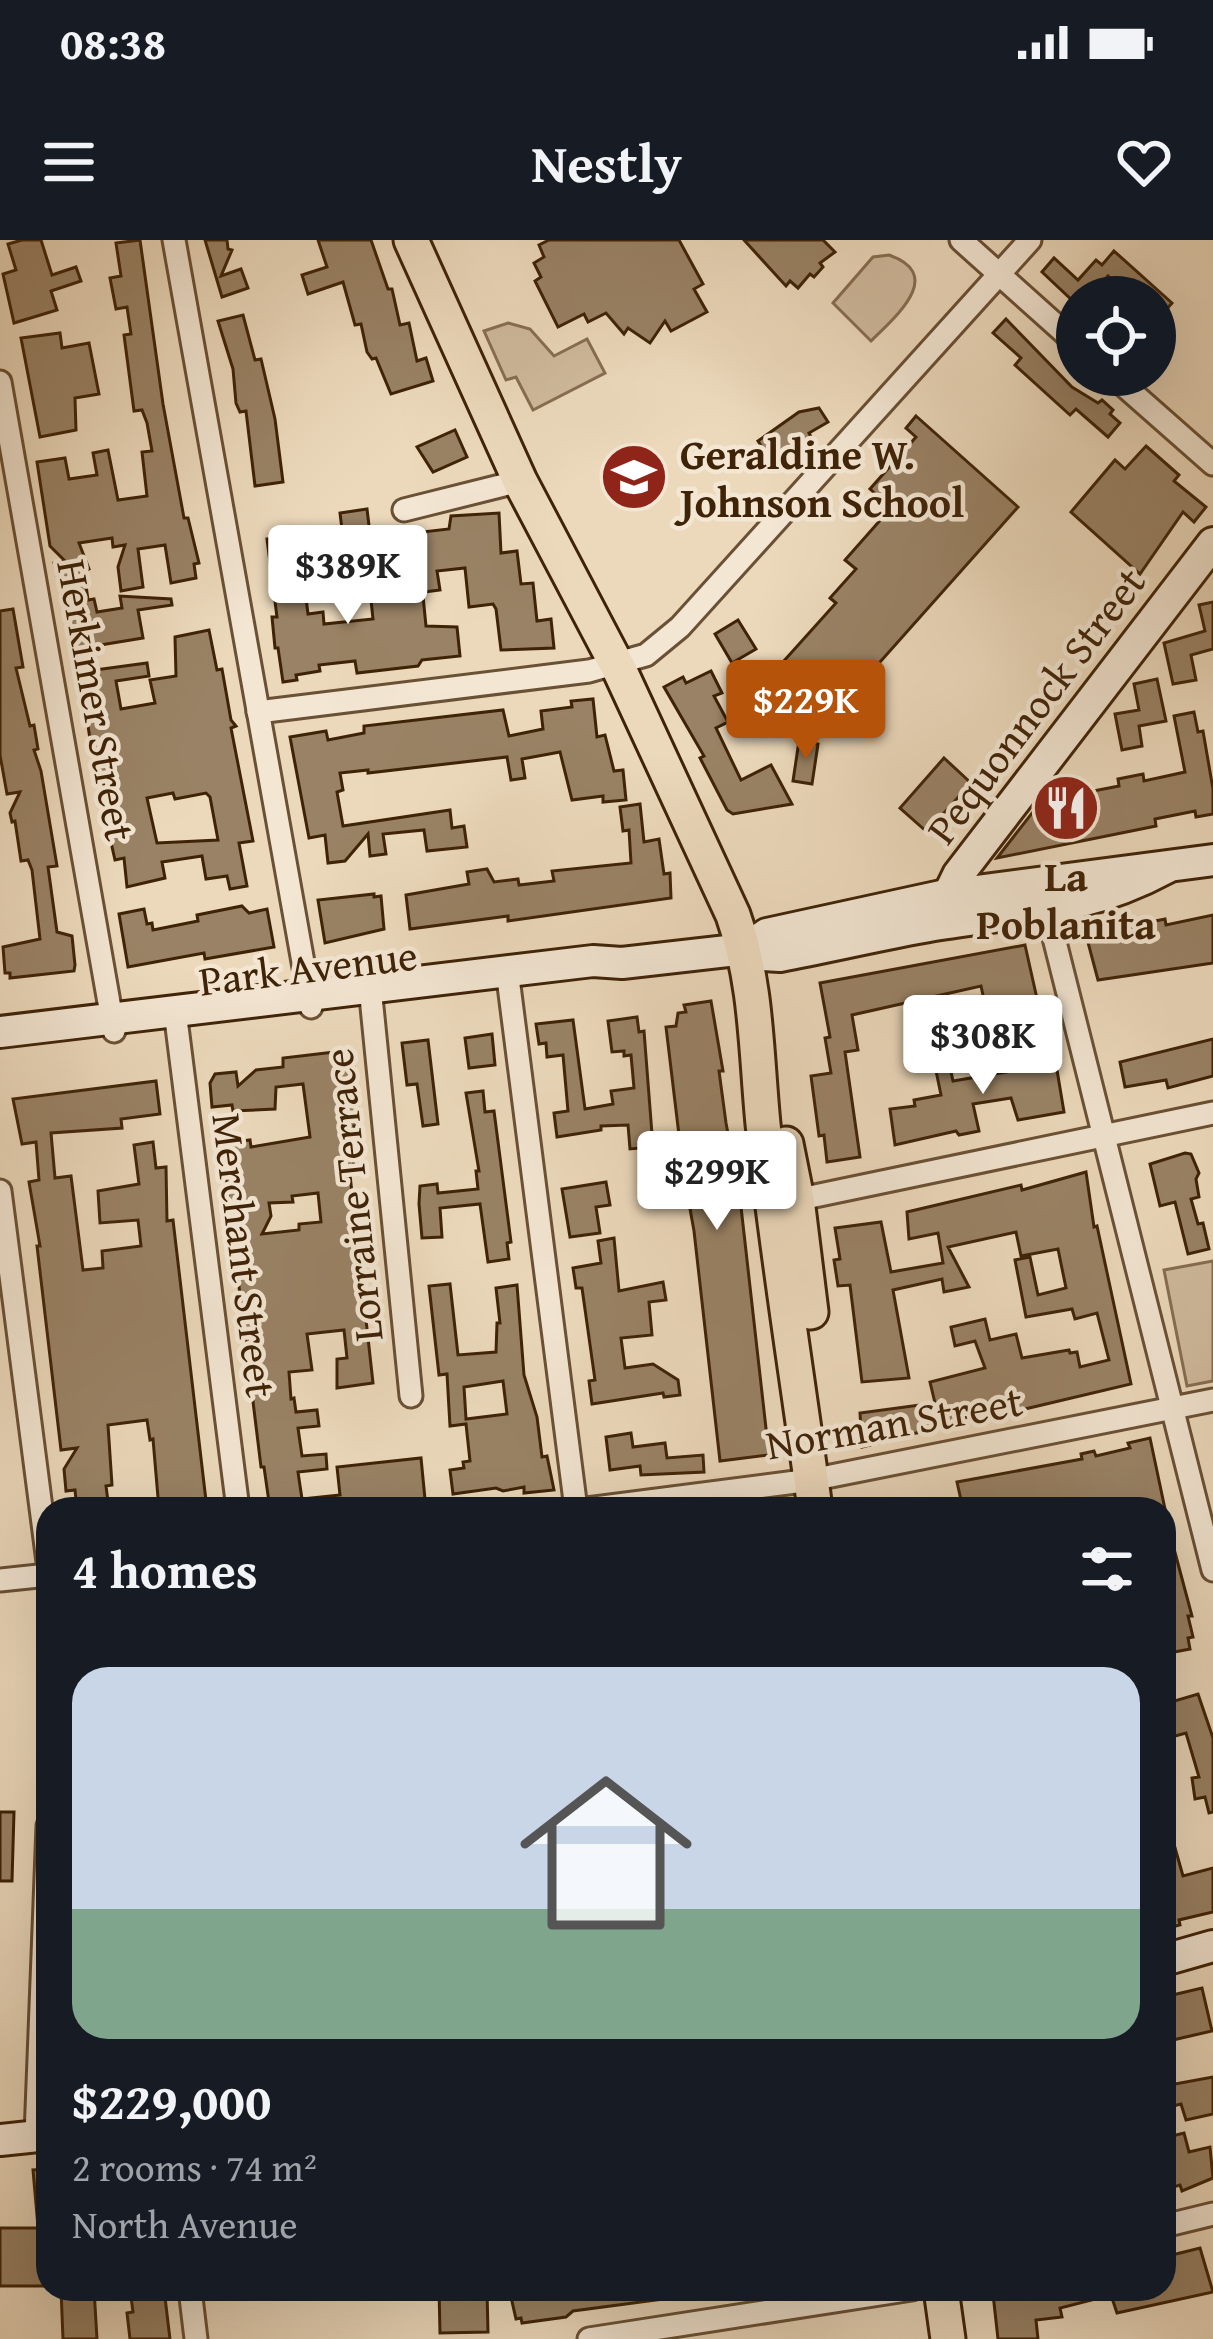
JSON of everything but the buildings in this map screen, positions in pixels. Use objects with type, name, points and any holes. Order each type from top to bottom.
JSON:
[{"type":"main road","points":[[411,240],[520,481],[616,665],[745,949],[761,1075],[786,1202],[823,1493]]},
{"type":"main road","name":"Pequonnock Street","points":[[937,925],[946,895],[1213,543]]},
{"type":"main road","name":"Park Avenue","points":[[0,1048],[114,1026],[508,978],[593,961],[622,963],[745,949],[766,934],[946,895],[1213,860]]},
{"type":"main road","name":"Park Avenue","points":[[745,949],[761,956],[780,956],[937,925],[1047,910],[1126,890],[1166,868]]},
{"type":"main road","name":"Park Avenue","points":[[0,1032],[114,1026]]},
{"type":"main road","points":[[1176,1957],[1213,1946]]},
{"type":"main road","points":[[917,2301],[925,2339]]},
{"type":"main road","points":[[943,2301],[948,2339]]},
{"type":"street","points":[[174,240],[310,1002]]},
{"type":"street","points":[[961,240],[1056,325]]},
{"type":"street","points":[[258,712],[565,675],[646,655],[680,627],[1030,240]]},
{"type":"street","name":"Herkimer Street","points":[[0,382],[114,1026]]},
{"type":"street","points":[[1136,396],[1213,464]]},
{"type":"street","points":[[404,510],[520,481]]},
{"type":"street","points":[[1047,910],[1213,1570]]},
{"type":"street","points":[[508,978],[574,1497]]},
{"type":"street","name":"Lorraine Terrace","points":[[370,994],[411,1396]]},
{"type":"street","name":"Merchant Street","points":[[175,1018],[236,1497]]},
{"type":"street","points":[[786,1202],[1213,1113]]},
{"type":"street","points":[[0,1191],[40,1497]]},
{"type":"street","name":"Norman Street","points":[[764,1497],[823,1493],[1213,1400]]},
{"type":"street","points":[[0,1580],[36,1576]]},
{"type":"street","points":[[19,2137],[36,1955]]},
{"type":"street","points":[[1176,2223],[1213,2214]]},
{"type":"street","points":[[191,2301],[196,2339]]},
{"type":"street","points":[[589,2339],[837,2301]]},
{"type":"shaded area","points":[[889,255],[906,263],[915,285],[902,309],[871,341],[833,303],[873,257]]},
{"type":"shaded area","points":[[508,323],[530,329],[554,356],[587,339],[605,373],[533,410],[516,377],[506,380],[484,331]]},
{"type":"shaded area","points":[[1213,1261],[1213,1381],[1187,1386],[1164,1270]]},
{"type":"place","name":"Geraldine W. Johnson School","points":[[634,477]]},
{"type":"place","name":"La Poblanita","points":[[1066,808]]}]
